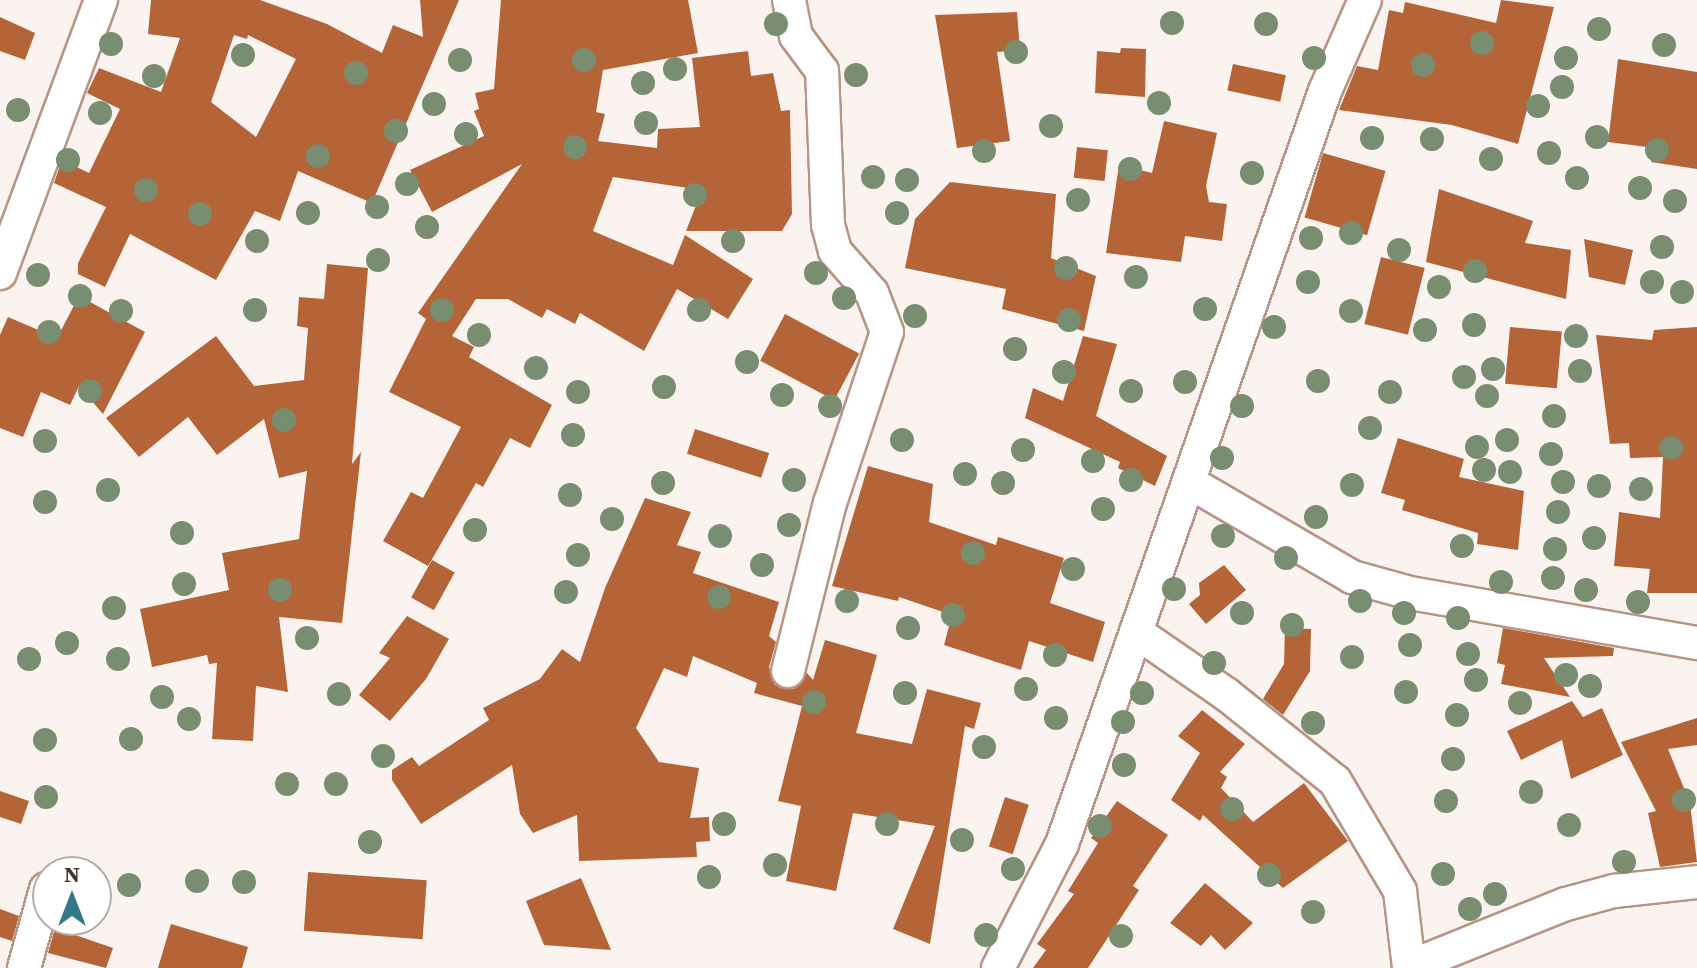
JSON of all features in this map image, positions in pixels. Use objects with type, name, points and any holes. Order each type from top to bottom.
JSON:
[{"type":"street","points":[[0,273],[101,0]]},
{"type":"street","points":[[788,671],[830,503],[887,332],[872,293],[835,251],[828,225],[822,71],[796,36],[789,0]]},
{"type":"street","points":[[998,968],[1062,844],[1325,91],[1365,0]]},
{"type":"street","points":[[1189,482],[1352,577],[1410,593],[1697,643]]},
{"type":"street","points":[[1136,632],[1226,694],[1335,781],[1400,891],[1409,968],[1566,904],[1614,891],[1697,882]]},
{"type":"street","points":[[24,968],[33,936]]},
{"type":"building","points":[[151,0],[260,0],[327,24],[382,53],[393,25],[423,37],[420,0],[459,0],[372,203],[298,171],[280,221],[255,211],[216,280],[130,234],[105,287],[78,274],[78,263],[106,207],[54,183],[62,160],[89,173],[120,109],[87,93],[99,68],[161,92],[180,38],[148,34]],"holes":[[[234,35],[247,39],[248,35],[296,59],[256,137],[211,102]]]},
{"type":"building","points":[[501,0],[688,0],[698,53],[603,70],[596,112],[605,114],[598,141],[657,148],[658,129],[700,127],[692,58],[748,51],[751,76],[773,73],[781,111],[790,110],[792,214],[782,231],[686,231],[702,190],[613,177],[593,231],[673,265],[685,235],[753,279],[728,319],[677,289],[644,351],[580,313],[575,324],[547,309],[542,318],[508,299],[476,299],[452,336],[474,347],[469,357],[552,405],[530,448],[510,438],[483,487],[476,483],[428,566],[383,541],[411,492],[423,498],[461,427],[389,392],[426,319],[418,313],[522,164],[432,212],[410,170],[484,136],[474,111],[479,109],[475,93],[494,89]]},
{"type":"building","points":[[1501,0],[1554,7],[1518,144],[1452,125],[1339,110],[1357,66],[1378,70],[1389,10],[1403,13],[1405,2],[1496,23]]},
{"type":"building","points":[[1017,12],[1020,50],[997,52],[1010,141],[957,148],[935,15]]},
{"type":"building","points":[[0,17],[35,33],[25,60],[0,51]]},
{"type":"building","points":[[1121,48],[1146,49],[1145,97],[1095,93],[1097,51],[1120,53]]},
{"type":"building","points":[[1618,59],[1697,72],[1697,169],[1651,162],[1655,148],[1608,142]]},
{"type":"building","points":[[1233,64],[1286,75],[1280,102],[1227,90]]},
{"type":"building","points":[[1164,121],[1217,133],[1206,186],[1209,202],[1227,204],[1222,241],[1185,236],[1181,262],[1106,253],[1119,165],[1152,173]]},
{"type":"building","points":[[1077,147],[1108,150],[1105,181],[1074,178]]},
{"type":"building","points":[[1323,153],[1385,171],[1367,235],[1305,217]]},
{"type":"building","points":[[950,182],[1056,194],[1051,258],[1096,276],[1084,331],[1002,309],[1006,289],[905,268],[915,219]]},
{"type":"building","points":[[1439,189],[1533,221],[1525,243],[1571,250],[1566,299],[1426,262]]},
{"type":"building","points":[[1584,239],[1633,250],[1625,285],[1589,277]]},
{"type":"building","points":[[1381,257],[1425,268],[1408,335],[1364,324]]},
{"type":"building","points":[[327,264],[368,268],[352,464],[361,452],[342,623],[279,617],[288,692],[256,686],[253,741],[212,739],[217,663],[209,664],[207,655],[152,667],[140,609],[229,590],[222,553],[299,539],[307,471],[279,478],[264,419],[217,455],[188,417],[139,457],[106,418],[216,336],[254,386],[304,380],[308,328],[297,326],[299,297],[324,299]]},
{"type":"building","points":[[79,296],[145,332],[103,414],[79,386],[70,405],[41,392],[23,437],[0,428],[0,335],[8,317],[57,338]]},
{"type":"building","points":[[785,314],[859,353],[834,400],[760,361]]},
{"type":"building","points":[[1510,327],[1562,332],[1557,388],[1505,384]]},
{"type":"building","points":[[1697,327],[1697,593],[1647,593],[1650,569],[1614,566],[1619,512],[1660,518],[1663,457],[1630,458],[1629,443],[1610,444],[1596,335],[1652,340],[1654,330]]},
{"type":"building","points":[[1083,336],[1117,344],[1096,416],[1167,456],[1155,486],[1118,468],[1120,462],[1025,418],[1033,388],[1063,401]]},
{"type":"building","points":[[695,429],[769,453],[761,478],[687,454]]},
{"type":"building","points":[[1398,438],[1464,459],[1459,477],[1524,491],[1518,550],[1477,544],[1478,533],[1402,510],[1405,500],[1381,493]]},
{"type":"building","points":[[868,466],[933,484],[929,522],[996,545],[998,537],[1064,558],[1050,603],[1105,622],[1093,662],[1029,641],[1021,670],[944,645],[952,615],[899,597],[898,601],[832,586]]},
{"type":"building","points":[[645,498],[691,512],[677,545],[701,552],[693,573],[779,602],[769,636],[776,642],[769,667],[775,685],[794,689],[807,673],[813,680],[825,640],[877,655],[856,733],[912,744],[927,689],[981,703],[974,729],[965,726],[930,944],[893,929],[935,826],[853,813],[836,891],[786,881],[801,806],[778,801],[802,706],[754,693],[757,683],[693,656],[687,677],[664,668],[636,728],[659,762],[699,768],[690,818],[709,817],[710,841],[696,842],[697,857],[579,861],[577,815],[533,833],[520,814],[512,765],[421,824],[392,780],[392,770],[412,757],[419,766],[489,720],[483,708],[540,679],[562,649],[580,662],[605,588]]},
{"type":"building","points":[[432,560],[455,573],[434,610],[411,598]]},
{"type":"building","points":[[1224,565],[1246,590],[1206,624],[1189,604],[1200,595],[1199,583]]},
{"type":"building","points":[[407,616],[449,639],[426,679],[390,721],[359,695],[390,658],[379,653]]},
{"type":"building","points":[[1285,628],[1311,629],[1310,671],[1283,715],[1263,699],[1284,664]]},
{"type":"building","points":[[1503,628],[1614,648],[1613,656],[1544,658],[1570,697],[1501,684],[1505,665],[1497,663]]},
{"type":"building","points":[[1572,701],[1583,717],[1602,708],[1623,755],[1571,779],[1562,740],[1521,760],[1507,731]]},
{"type":"building","points":[[1202,710],[1245,744],[1220,772],[1227,777],[1221,788],[1253,822],[1304,783],[1348,841],[1283,888],[1203,815],[1200,821],[1171,800],[1200,753],[1178,736]]},
{"type":"building","points":[[1697,718],[1697,745],[1668,749],[1690,803],[1697,862],[1660,867],[1648,813],[1656,811],[1621,742]]},
{"type":"building","points":[[0,791],[29,801],[21,824],[0,817]]},
{"type":"building","points":[[1005,797],[1029,805],[1013,854],[989,846]]},
{"type":"building","points":[[1117,801],[1168,835],[1133,886],[1139,890],[1088,968],[1033,968],[1046,950],[1037,944],[1074,894],[1068,891],[1098,843],[1091,838]]},
{"type":"building","points":[[308,872],[427,880],[423,939],[304,931]]},
{"type":"building","points":[[581,878],[611,950],[544,945],[526,901]]},
{"type":"building","points":[[1205,883],[1253,923],[1225,950],[1211,935],[1201,946],[1170,923]]},
{"type":"building","points":[[0,909],[19,916],[12,941],[0,937]]},
{"type":"building","points":[[171,924],[248,947],[242,968],[158,968]]},
{"type":"building","points":[[53,936],[78,936],[113,948],[106,968],[48,953]]}]
